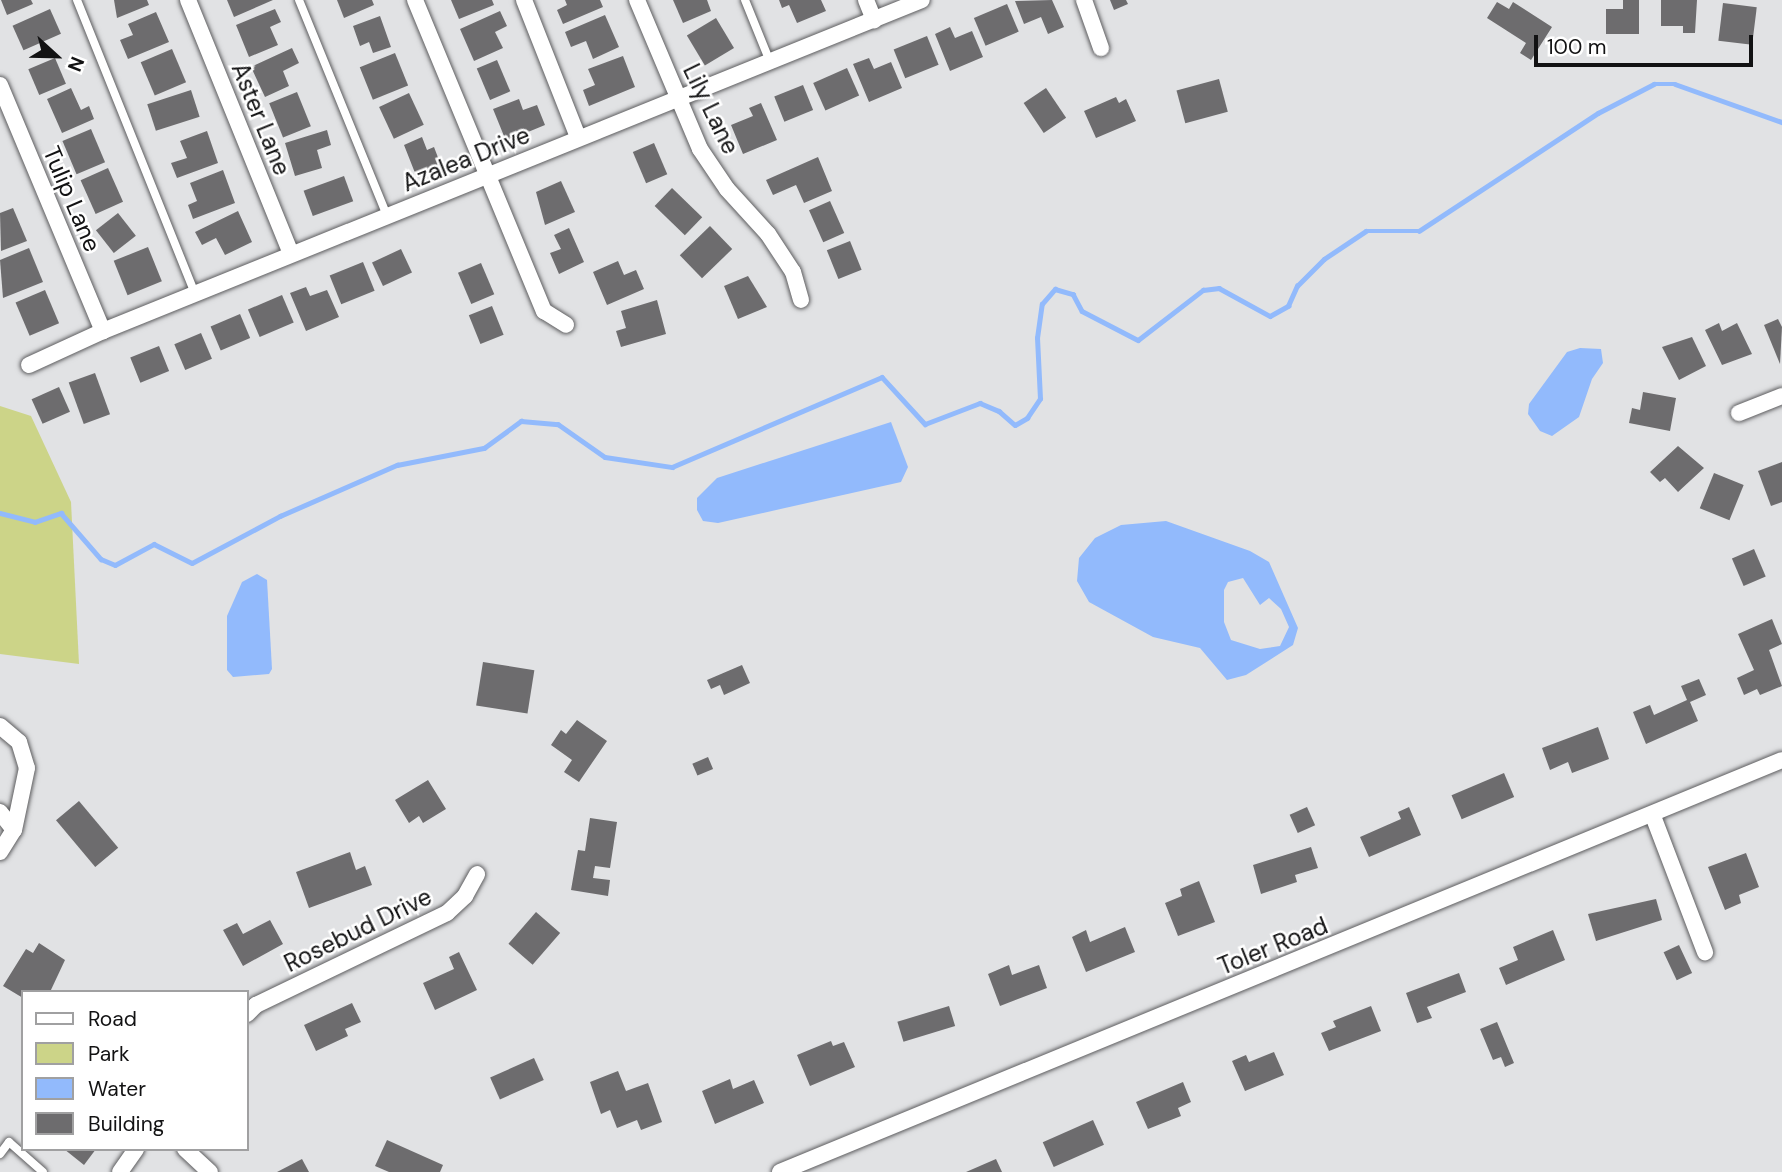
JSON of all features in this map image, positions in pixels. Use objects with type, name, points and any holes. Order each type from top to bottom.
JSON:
[{"type":"street","name":"Aster Lane","points":[[188,0],[291,254]]},
{"type":"street","points":[[415,0],[544,311],[566,325]]},
{"type":"street","points":[[524,0],[578,137]]},
{"type":"street","name":"Lily Lane","points":[[637,0],[700,149],[793,272],[801,300]]},
{"type":"street","points":[[866,0],[874,20]]},
{"type":"street","name":"Azalea Drive","points":[[29,365],[195,293],[488,176],[578,137],[678,101],[922,0]]},
{"type":"street","points":[[1084,0],[1101,48]]},
{"type":"street","name":"Tulip Lane","points":[[0,85],[103,331]]},
{"type":"street","points":[[1740,413],[1782,396]]},
{"type":"street","points":[[0,726],[19,742],[27,768],[14,830],[0,852]]},
{"type":"street","name":"Toler Road","points":[[780,1172],[1653,816],[1782,760]]},
{"type":"street","points":[[0,812],[14,830]]},
{"type":"street","points":[[1653,816],[1705,952]]},
{"type":"street","name":"Rosebud Drive","points":[[248,1013],[256,1005],[447,913],[465,896],[477,874]]},
{"type":"street","points":[[120,1172],[135,1151]]},
{"type":"street","points":[[186,1151],[210,1172]]},
{"type":"lane","points":[[77,0],[195,293]]},
{"type":"lane","points":[[299,0],[387,216]]},
{"type":"lane","points":[[745,0],[771,63]]},
{"type":"lane","points":[[0,1154],[9,1142],[43,1172]]},
{"type":"green space","points":[[0,406],[31,416],[71,502],[79,664],[0,654]]},
{"type":"water","points":[[1580,348],[1601,349],[1603,363],[1592,379],[1579,417],[1552,436],[1540,431],[1528,414],[1529,404],[1567,352]]},
{"type":"water","points":[[891,422],[908,467],[901,482],[718,523],[703,521],[697,510],[697,498],[717,478]]},
{"type":"water","points":[[1166,521],[1250,551],[1269,562],[1298,628],[1293,645],[1246,675],[1227,680],[1200,648],[1153,637],[1089,602],[1077,581],[1079,558],[1095,538],[1121,525]],"holes":[[[1243,578],[1260,605],[1269,598],[1281,609],[1289,627],[1280,646],[1260,649],[1231,640],[1224,622],[1224,590],[1228,582]]]},
{"type":"water","points":[[257,574],[267,580],[272,669],[269,674],[233,677],[227,670],[227,616],[242,582]]},
{"type":"building","points":[[1,0],[31,0],[33,4],[7,15]]},
{"type":"building","points":[[114,0],[147,0],[149,5],[117,18]]},
{"type":"building","points":[[227,0],[273,0],[234,17]]},
{"type":"building","points":[[337,0],[372,0],[374,5],[344,18]]},
{"type":"building","points":[[451,0],[492,0],[494,5],[459,19]]},
{"type":"building","points":[[565,0],[600,0],[603,7],[563,24],[557,10],[567,5]]},
{"type":"building","points":[[673,0],[707,0],[711,11],[683,23]]},
{"type":"building","points":[[779,0],[821,0],[826,11],[797,23],[789,5],[782,8]]},
{"type":"building","points":[[1052,0],[1064,27],[1048,34],[1041,17],[1024,24],[1015,1]]},
{"type":"building","points":[[1110,0],[1126,0],[1128,4],[1114,10]]},
{"type":"building","points":[[1623,0],[1639,0],[1639,34],[1606,34],[1606,9],[1623,9]]},
{"type":"building","points":[[1661,0],[1697,0],[1695,33],[1683,33],[1683,26],[1661,26]]},
{"type":"building","points":[[1497,2],[1509,9],[1513,2],[1552,27],[1531,60],[1520,53],[1526,43],[1487,18]]},
{"type":"building","points":[[1723,3],[1757,7],[1752,45],[1718,41]]},
{"type":"building","points":[[1007,4],[1019,32],[986,46],[974,18]]},
{"type":"building","points":[[50,9],[61,34],[24,50],[13,26]]},
{"type":"building","points":[[275,9],[281,22],[270,27],[278,45],[249,57],[236,25]]},
{"type":"building","points":[[500,11],[507,26],[495,32],[503,48],[474,61],[460,29]]},
{"type":"building","points":[[156,12],[169,42],[128,59],[120,40],[133,35],[128,24]]},
{"type":"building","points":[[605,15],[619,47],[593,59],[586,41],[571,47],[565,32]]},
{"type":"building","points":[[380,16],[391,47],[373,53],[369,42],[360,46],[353,26]]},
{"type":"building","points":[[716,18],[734,48],[705,66],[687,36]]},
{"type":"building","points":[[950,27],[955,38],[972,31],[983,57],[950,71],[935,34]]},
{"type":"building","points":[[927,36],[939,65],[905,78],[894,49]]},
{"type":"building","points":[[292,48],[299,63],[283,71],[289,86],[265,97],[251,67]]},
{"type":"building","points":[[172,49],[186,82],[155,95],[141,62]]},
{"type":"building","points":[[395,53],[408,85],[373,100],[360,67]]},
{"type":"building","points":[[623,56],[635,87],[589,106],[583,90],[595,85],[588,69]]},
{"type":"building","points":[[55,58],[66,84],[39,95],[28,69]]},
{"type":"building","points":[[869,58],[874,69],[891,62],[902,88],[869,102],[853,64]]},
{"type":"building","points":[[497,60],[510,91],[490,100],[477,69]]},
{"type":"building","points":[[847,68],[859,95],[825,110],[813,83]]},
{"type":"building","points":[[1219,79],[1228,112],[1185,123],[1176,90]]},
{"type":"building","points":[[803,85],[813,110],[784,122],[774,97]]},
{"type":"building","points":[[71,88],[81,110],[89,106],[94,119],[62,133],[47,99]]},
{"type":"building","points":[[1046,88],[1066,118],[1044,133],[1024,103]]},
{"type":"building","points":[[191,90],[200,117],[156,131],[147,104]]},
{"type":"building","points":[[297,92],[311,126],[283,138],[269,103]]},
{"type":"building","points":[[409,93],[424,125],[394,139],[379,107]]},
{"type":"building","points":[[1116,97],[1119,103],[1126,99],[1136,121],[1096,138],[1084,111]]},
{"type":"building","points":[[519,99],[523,110],[537,105],[545,125],[506,141],[493,109]]},
{"type":"building","points":[[761,103],[777,140],[743,154],[731,125],[753,116],[749,108]]},
{"type":"building","points":[[91,129],[105,162],[77,174],[62,141]]},
{"type":"building","points":[[327,130],[331,145],[317,150],[322,168],[295,176],[285,143]]},
{"type":"building","points":[[207,131],[218,163],[177,178],[171,163],[187,158],[180,141]]},
{"type":"building","points":[[422,137],[427,150],[434,147],[442,168],[417,178],[404,145]]},
{"type":"building","points":[[654,143],[667,174],[646,183],[633,152]]},
{"type":"building","points":[[818,157],[832,191],[804,203],[796,185],[773,195],[766,180]]},
{"type":"building","points":[[108,168],[123,202],[96,214],[81,180]]},
{"type":"building","points":[[223,170],[235,203],[193,219],[188,205],[197,201],[190,183]]},
{"type":"building","points":[[344,176],[353,201],[313,216],[304,191]]},
{"type":"building","points":[[561,181],[575,212],[545,225],[536,192]]},
{"type":"building","points":[[672,188],[702,217],[685,235],[655,206]]},
{"type":"building","points":[[830,201],[844,233],[823,242],[809,210]]},
{"type":"building","points":[[13,208],[27,241],[1,251],[0,213]]},
{"type":"building","points":[[238,211],[252,242],[225,255],[216,238],[202,245],[195,232]]},
{"type":"building","points":[[118,213],[136,236],[114,253],[96,230]]},
{"type":"building","points":[[710,226],[732,249],[702,278],[680,255]]},
{"type":"building","points":[[569,228],[584,262],[559,274],[550,253],[561,249],[554,235]]},
{"type":"building","points":[[850,241],[862,270],[838,279],[827,250]]},
{"type":"building","points":[[148,247],[162,281],[128,295],[114,261]]},
{"type":"building","points":[[29,248],[43,282],[3,298],[0,260]]},
{"type":"building","points":[[401,249],[412,273],[383,286],[372,263]]},
{"type":"building","points":[[618,261],[624,275],[636,270],[644,289],[607,305],[593,272]]},
{"type":"building","points":[[363,262],[375,291],[341,304],[330,275]]},
{"type":"building","points":[[481,263],[494,294],[471,304],[458,273]]},
{"type":"building","points":[[748,276],[767,307],[738,319],[724,286]]},
{"type":"building","points":[[306,287],[310,296],[327,290],[339,317],[306,331],[290,293]]},
{"type":"building","points":[[45,290],[59,323],[30,336],[16,303]]},
{"type":"building","points":[[282,295],[294,323],[260,337],[248,309]]},
{"type":"building","points":[[657,300],[666,334],[621,347],[616,331],[626,328],[621,311]]},
{"type":"building","points":[[492,306],[504,335],[480,344],[469,315]]},
{"type":"building","points":[[240,314],[250,338],[221,350],[211,327]]},
{"type":"building","points":[[1778,319],[1782,327],[1780,364],[1764,325]]},
{"type":"building","points":[[1719,323],[1722,331],[1737,323],[1752,354],[1722,365],[1705,330]]},
{"type":"building","points":[[201,333],[212,359],[185,370],[174,344]]},
{"type":"building","points":[[1692,337],[1706,366],[1679,380],[1662,347]]},
{"type":"building","points":[[159,346],[169,371],[140,383],[130,358]]},
{"type":"building","points":[[95,373],[110,414],[84,424],[69,383]]},
{"type":"building","points":[[59,387],[70,412],[43,424],[32,399]]},
{"type":"building","points":[[1643,392],[1676,398],[1670,431],[1629,423],[1632,408],[1640,410]]},
{"type":"building","points":[[1678,446],[1704,468],[1678,492],[1665,478],[1660,482],[1650,472]]},
{"type":"building","points":[[1782,462],[1782,502],[1771,506],[1758,471]]},
{"type":"building","points":[[1714,473],[1744,485],[1729,520],[1700,508]]},
{"type":"building","points":[[1754,549],[1766,577],[1744,586],[1732,558]]},
{"type":"building","points":[[1772,619],[1782,644],[1769,650],[1782,686],[1760,695],[1757,689],[1744,695],[1737,678],[1754,670],[1738,634]]},
{"type":"building","points":[[483,662],[534,670],[527,714],[476,705]]},
{"type":"building","points":[[742,665],[750,683],[724,695],[720,685],[711,689],[707,680]]},
{"type":"building","points":[[1699,679],[1706,695],[1690,702],[1698,721],[1646,744],[1633,712],[1650,705],[1654,715],[1687,700],[1681,686]]},
{"type":"building","points":[[577,720],[607,741],[579,782],[564,772],[572,760],[551,745],[561,730],[566,734]]},
{"type":"building","points":[[1598,727],[1609,759],[1572,773],[1568,762],[1550,770],[1542,748]]},
{"type":"building","points":[[708,757],[713,769],[697,776],[692,764]]},
{"type":"building","points":[[1504,773],[1514,797],[1462,819],[1452,795]]},
{"type":"building","points":[[428,780],[446,809],[423,823],[419,816],[409,823],[395,800]]},
{"type":"building","points":[[79,801],[118,848],[95,867],[56,820]]},
{"type":"building","points":[[1307,807],[1315,825],[1298,833],[1290,815]]},
{"type":"building","points":[[1409,807],[1421,835],[1369,857],[1360,837],[1401,819],[1398,812]]},
{"type":"building","points":[[590,818],[617,822],[610,868],[595,866],[593,878],[610,880],[608,896],[571,890],[578,850],[585,851]]},
{"type":"building","points":[[1311,847],[1318,868],[1295,875],[1297,882],[1261,894],[1253,865]]},
{"type":"building","points":[[350,852],[356,870],[365,866],[372,885],[309,908],[296,872]]},
{"type":"building","points":[[1746,853],[1759,887],[1739,895],[1741,903],[1725,910],[1708,867]]},
{"type":"building","points":[[1199,881],[1215,922],[1178,936],[1165,903],[1182,896],[1180,889]]},
{"type":"building","points":[[1656,899],[1662,920],[1596,941],[1588,914]]},
{"type":"building","points":[[536,912],[560,933],[533,965],[508,944]]},
{"type":"building","points":[[270,920],[283,944],[243,966],[223,930],[237,923],[243,934]]},
{"type":"building","points":[[1125,927],[1135,952],[1086,972],[1072,937],[1086,930],[1090,942]]},
{"type":"building","points":[[1553,930],[1565,960],[1506,985],[1499,968],[1518,960],[1513,947]]},
{"type":"building","points":[[39,943],[65,960],[51,990],[21,990],[21,997],[3,986],[26,949],[33,953]]},
{"type":"building","points":[[1679,945],[1692,973],[1677,980],[1664,952]]},
{"type":"building","points":[[459,952],[477,990],[435,1010],[423,983],[454,969],[449,957]]},
{"type":"building","points":[[1009,965],[1012,975],[1039,965],[1047,988],[1000,1006],[988,974]]},
{"type":"building","points":[[1459,973],[1466,992],[1427,1007],[1432,1018],[1417,1023],[1406,993]]},
{"type":"building","points":[[352,1003],[361,1022],[345,1029],[348,1036],[316,1051],[304,1025]]},
{"type":"building","points":[[949,1006],[955,1026],[903,1042],[897,1022]]},
{"type":"building","points":[[1371,1006],[1381,1031],[1329,1051],[1321,1033],[1336,1027],[1333,1021]]},
{"type":"building","points":[[1497,1022],[1514,1063],[1505,1067],[1501,1057],[1493,1060],[1480,1029]]},
{"type":"building","points":[[831,1041],[833,1046],[844,1042],[855,1067],[810,1086],[797,1055]]},
{"type":"building","points":[[1274,1052],[1284,1075],[1245,1091],[1232,1061],[1246,1055],[1249,1062]]},
{"type":"building","points":[[534,1058],[544,1080],[500,1099],[490,1078]]},
{"type":"building","points":[[618,1071],[626,1091],[648,1083],[662,1122],[641,1130],[637,1120],[617,1128],[610,1110],[601,1114],[590,1082]]},
{"type":"building","points":[[730,1079],[733,1089],[754,1080],[764,1103],[715,1124],[702,1091]]},
{"type":"building","points":[[1183,1082],[1191,1102],[1178,1108],[1181,1116],[1148,1129],[1136,1102]]},
{"type":"building","points":[[1093,1120],[1104,1145],[1054,1167],[1043,1142]]},
{"type":"building","points":[[387,1140],[443,1165],[440,1172],[389,1172],[375,1166]]},
{"type":"building","points":[[66,1151],[94,1151],[84,1165]]},
{"type":"building","points":[[302,1159],[309,1172],[277,1172]]},
{"type":"building","points":[[996,1159],[1002,1172],[966,1172]]},
{"type":"waterway","points":[[0,513],[35,522],[61,513],[101,559],[115,565],[154,544],[192,563],[280,516],[397,465],[484,448],[521,421],[558,424],[605,457],[672,467],[882,377],[925,424],[980,403],[999,411],[1015,425],[1027,418],[1040,399],[1037,338],[1042,304],[1055,289],[1073,294],[1082,311],[1138,340],[1203,290],[1219,288],[1270,316],[1288,306],[1297,286],[1324,259],[1366,231],[1419,231],[1598,113],[1654,84],[1675,84],[1782,122]]}]
